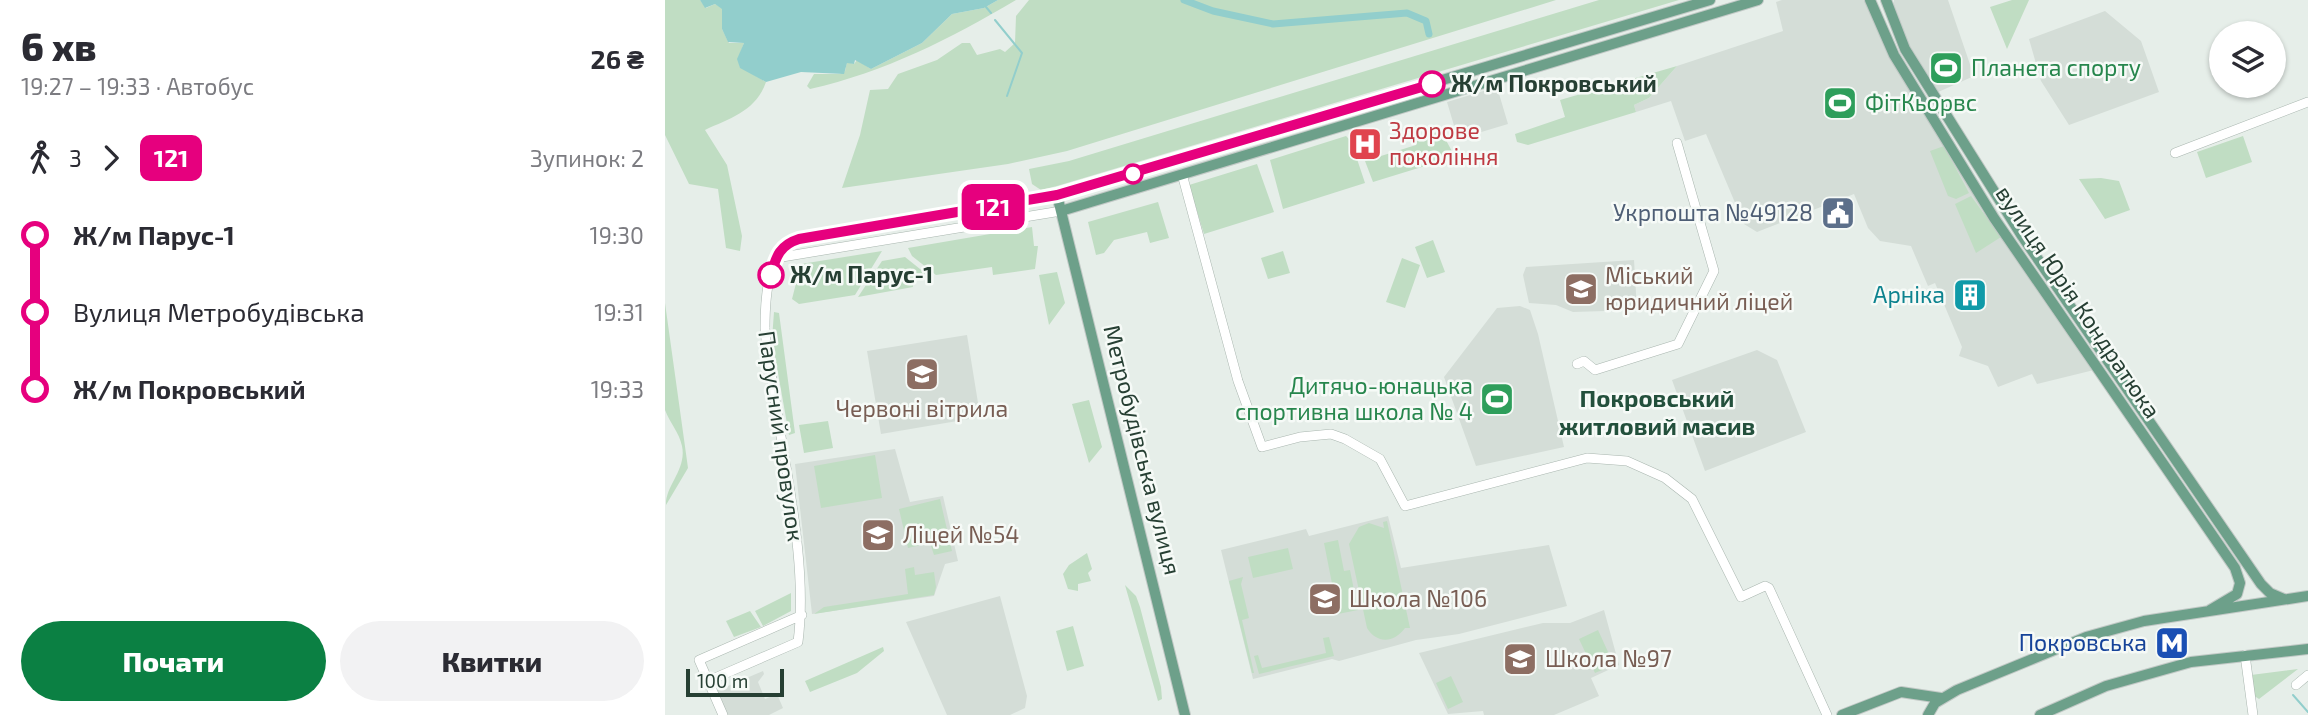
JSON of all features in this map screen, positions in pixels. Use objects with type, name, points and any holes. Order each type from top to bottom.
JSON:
[{"type":"main road","points":[[1057,195],[1710,0]]},
{"type":"main road","points":[[1061,211],[1758,0]]},
{"type":"main road","name":"вулиця Юрія Кондратюка","points":[[1886,0],[1905,49],[2039,261],[2267,591],[2284,599]]},
{"type":"main road","name":"вулиця Юрія Кондратюка","points":[[1873,1],[1894,55],[2029,268],[2231,562],[2240,587],[2234,598],[2210,610]]},
{"type":"main road","points":[[1511,60],[1515,74]]},
{"type":"main road","points":[[1955,152],[1966,146]]},
{"type":"main road","name":"Метробудівська вулиця","points":[[1057,195],[1185,715]]},
{"type":"main road","points":[[2029,268],[2039,261]]},
{"type":"main road","points":[[2186,497],[2197,490]]},
{"type":"main road","points":[[2231,562],[2241,555]]},
{"type":"main road","points":[[1928,715],[1941,698],[2086,637],[2144,621],[2308,596]]},
{"type":"main road","points":[[2040,715],[2130,678],[2191,662],[2308,649]]},
{"type":"main road","points":[[1842,715],[1901,692],[1941,698]]},
{"type":"street","points":[[2175,153],[2308,102]]},
{"type":"street","points":[[1577,363],[1584,361],[1595,370],[1678,344],[1714,271],[1677,143]]},
{"type":"street","points":[[1182,174],[1238,381],[1262,447],[1300,437],[1331,434],[1345,439],[1380,459],[1405,506],[1587,458],[1627,461],[1665,478],[1692,499],[1741,597],[1765,586],[1769,588],[1827,715]]},
{"type":"street","points":[[776,258],[786,243],[799,239],[1057,195]]},
{"type":"street","points":[[776,258],[1061,211]]},
{"type":"street","name":"Парусний провулок","points":[[708,681],[799,642],[802,615],[797,556],[766,344],[767,306],[776,258]]},
{"type":"street","points":[[723,715],[699,660],[802,615]]},
{"type":"street","points":[[2245,655],[2253,715]]},
{"type":"street","points":[[2296,685],[2308,675]]},
{"type":"shaded area","points":[[1866,0],[1890,57],[1962,172],[1983,212],[1990,216],[2094,370],[2037,384],[2032,374],[1998,387],[1988,366],[1959,356],[1962,347],[1935,283],[1928,286],[1911,246],[1880,241],[1868,228],[1854,194],[1757,232],[1744,224],[1706,134],[1685,141],[1671,101],[1636,112],[1634,105],[1649,98],[1677,66],[1783,31],[1776,2]]},
{"type":"shaded area","points":[[1894,0],[1948,0],[1974,76],[1936,93],[1908,47],[1893,8]]},
{"type":"shaded area","points":[[2105,11],[2141,41],[2159,92],[2069,125],[2041,81],[2029,39]]},
{"type":"shaded area","points":[[1497,87],[1508,124],[1458,139],[1447,102]]},
{"type":"shaded area","name":"Міський юридичний ліцей","points":[[1634,260],[1637,310],[1573,312],[1556,305],[1529,303],[1523,275],[1526,267]]},
{"type":"shaded area","points":[[1520,306],[1530,310],[1538,334],[1564,447],[1476,466],[1444,377],[1497,308]]},
{"type":"shaded area","name":"Червоні вітрила","points":[[967,335],[979,409],[975,418],[881,434],[867,351]]},
{"type":"shaded area","points":[[1757,350],[1777,360],[1806,432],[1705,471],[1672,380]]},
{"type":"shaded area","name":"Ліцей №54","points":[[895,449],[910,502],[943,496],[958,561],[945,564],[934,596],[812,614],[795,464]]},
{"type":"shaded area","name":"Школа №106","points":[[1388,516],[1401,568],[1549,545],[1567,606],[1459,634],[1416,640],[1339,661],[1332,659],[1253,679],[1221,550],[1306,529],[1309,536]]},
{"type":"shaded area","points":[[1000,596],[1027,696],[1025,708],[1010,715],[947,715],[906,622]]},
{"type":"shaded area","name":"Школа №97","points":[[1604,610],[1619,665],[1591,678],[1599,696],[1554,715],[1484,715],[1483,711],[1448,714],[1419,653],[1543,623],[1570,623]]},
{"type":"shaded area","points":[[763,671],[764,674],[758,682],[765,699],[777,694],[783,708],[769,715],[727,715],[716,691]]},
{"type":"green space","points":[[665,0],[700,0],[706,8],[715,4],[722,8],[722,29],[729,43],[744,43],[738,59],[740,67],[766,82],[762,92],[749,107],[705,130],[727,165],[742,236],[740,251],[726,248],[718,189],[689,184],[665,135]]},
{"type":"green space","points":[[998,0],[1016,0],[942,41],[891,64],[838,82],[810,89],[807,86],[814,74],[840,74],[845,71],[847,62],[854,64],[857,60],[871,69],[922,43],[952,14],[984,8]]},
{"type":"green space","points":[[1029,0],[1556,0],[1067,151],[1008,164],[842,188],[860,135],[870,90],[888,89],[898,74],[937,60],[962,43],[970,43],[977,55],[1000,49],[1005,52],[1015,43],[1016,16]]},
{"type":"green space","points":[[1599,0],[1679,0],[1057,186],[1041,190],[1032,184],[1029,169],[1069,161]]},
{"type":"green space","points":[[2012,0],[2029,0],[2007,49],[1990,7]]},
{"type":"green space","points":[[1677,66],[1649,98],[1634,105],[1636,112],[1528,145],[1517,142],[1515,134],[1565,117],[1560,100]]},
{"type":"green space","points":[[1441,131],[1454,155],[1451,158],[1373,182],[1365,161],[1416,145],[1418,138]]},
{"type":"green space","points":[[1346,136],[1351,141],[1365,183],[1283,209],[1270,160]]},
{"type":"green space","points":[[2243,136],[2252,162],[2206,178],[2197,152]]},
{"type":"green space","points":[[1944,146],[1969,193],[1956,199],[1948,196],[1930,151]]},
{"type":"green space","points":[[1257,164],[1274,212],[1204,234],[1189,185]]},
{"type":"green space","points":[[2079,179],[2119,181],[2130,210],[2105,219]]},
{"type":"green space","points":[[1971,196],[2001,237],[1976,253],[1955,204]]},
{"type":"green space","points":[[1158,202],[1169,238],[1150,243],[1147,232],[1114,240],[1104,253],[1096,255],[1088,222]]},
{"type":"green space","points":[[1032,227],[1034,246],[1038,246],[1035,269],[993,275],[992,267],[936,275],[912,256],[908,248]]},
{"type":"green space","points":[[1433,240],[1445,272],[1427,278],[1415,247]]},
{"type":"green space","points":[[882,251],[855,295],[799,304],[792,299],[801,264]]},
{"type":"green space","points":[[1283,251],[1290,273],[1268,279],[1261,258]]},
{"type":"green space","points":[[905,257],[930,277],[912,280],[913,287],[858,297],[882,261]]},
{"type":"green space","points":[[1402,258],[1420,265],[1405,308],[1386,302]]},
{"type":"green space","points":[[1057,272],[1065,303],[1049,325],[1039,275]]},
{"type":"green space","points":[[665,303],[688,468],[666,505],[683,454],[679,436],[665,410]]},
{"type":"green space","points":[[774,312],[779,313],[795,433],[789,435],[772,339]]},
{"type":"green space","points":[[1089,400],[1102,447],[1089,463],[1072,404]]},
{"type":"green space","points":[[828,421],[833,448],[804,453],[799,425]]},
{"type":"green space","points":[[875,455],[882,498],[821,508],[814,466]]},
{"type":"green space","points":[[940,499],[952,551],[934,555],[930,543],[908,548],[899,509]]},
{"type":"green space","points":[[1387,521],[1410,628],[1405,628],[1396,637],[1386,640],[1376,637],[1367,628],[1349,544],[1359,527],[1369,523],[1384,528],[1383,522]]},
{"type":"green space","points":[[1338,540],[1344,571],[1350,570],[1358,610],[1338,614],[1324,543]]},
{"type":"green space","points":[[1288,548],[1293,569],[1253,578],[1248,557]]},
{"type":"green space","points":[[1087,553],[1092,569],[1088,573],[1091,581],[1078,584],[1078,591],[1068,589],[1063,574],[1069,565]]},
{"type":"green space","points":[[914,567],[915,575],[934,572],[934,595],[814,614],[824,607],[908,594],[905,569]]},
{"type":"green space","points":[[1243,577],[1241,584],[1249,618],[1242,620],[1254,673],[1229,581]]},
{"type":"green space","points":[[1125,585],[1136,596],[1140,607],[1161,687],[1162,699],[1158,701]]},
{"type":"green space","points":[[791,593],[791,611],[763,626],[755,611]]},
{"type":"green space","points":[[750,611],[761,627],[734,637],[726,621]]},
{"type":"green space","points":[[1073,626],[1084,666],[1067,671],[1056,631]]},
{"type":"green space","points":[[1598,630],[1614,665],[1595,673],[1579,639]]},
{"type":"green space","points":[[1329,637],[1334,656],[1259,674],[1254,656],[1258,655],[1262,668],[1326,653],[1323,638]]},
{"type":"green space","points":[[883,647],[884,651],[857,673],[810,692],[805,681]]},
{"type":"green space","points":[[2298,669],[2259,699],[2253,695],[2251,675]]},
{"type":"green space","points":[[1451,676],[1463,702],[1448,709],[1436,683]]},
{"type":"water","points":[[700,0],[998,0],[984,8],[952,14],[922,43],[871,69],[855,60],[854,64],[847,63],[844,74],[801,72],[766,82],[740,68],[737,59],[744,43],[728,42],[722,29],[722,9],[715,4],[705,8]]},
{"type":"waterway","points":[[1184,0],[1213,11],[1273,24],[1407,13],[1426,21],[1429,34]]},
{"type":"waterway","points":[[986,7],[991,13]]},
{"type":"waterway","points":[[995,20],[1022,53],[1007,96]]},
{"type":"waterway","points":[[2293,695],[2308,712]]},
{"type":"bus line","name":"121","points":[[771,275],[779,251],[786,243],[799,239],[1057,195],[1432,84]]},
{"type":"place","name":"Планета спорту","points":[[1946,68]]},
{"type":"place","name":"Ж/м Покровський","points":[[1432,84]]},
{"type":"place","name":"ФiтКьорвс","points":[[1840,103]]},
{"type":"place","name":"Здорове покоління","points":[[1365,144]]},
{"type":"place","name":"Укрпошта №49128","points":[[1838,213]]},
{"type":"place","name":"Ж/м Парус-1","points":[[771,275]]},
{"type":"place","name":"Міський юридичний ліцей","points":[[1581,289]]},
{"type":"place","name":"Арніка","points":[[1970,295]]},
{"type":"place","name":"Червоні вітрила","points":[[922,374]]},
{"type":"place","name":"Дитячо-юнацька спортивна школа № 4","points":[[1497,399]]},
{"type":"place","name":"Ліцей №54","points":[[878,535]]},
{"type":"place","name":"Школа №106","points":[[1325,599]]},
{"type":"place","name":"Покровська","points":[[2172,643]]},
{"type":"place","name":"Школа №97","points":[[1520,659]]},
{"type":"district","name":"Покровський житловий масив","points":[[1657,413]]}]
